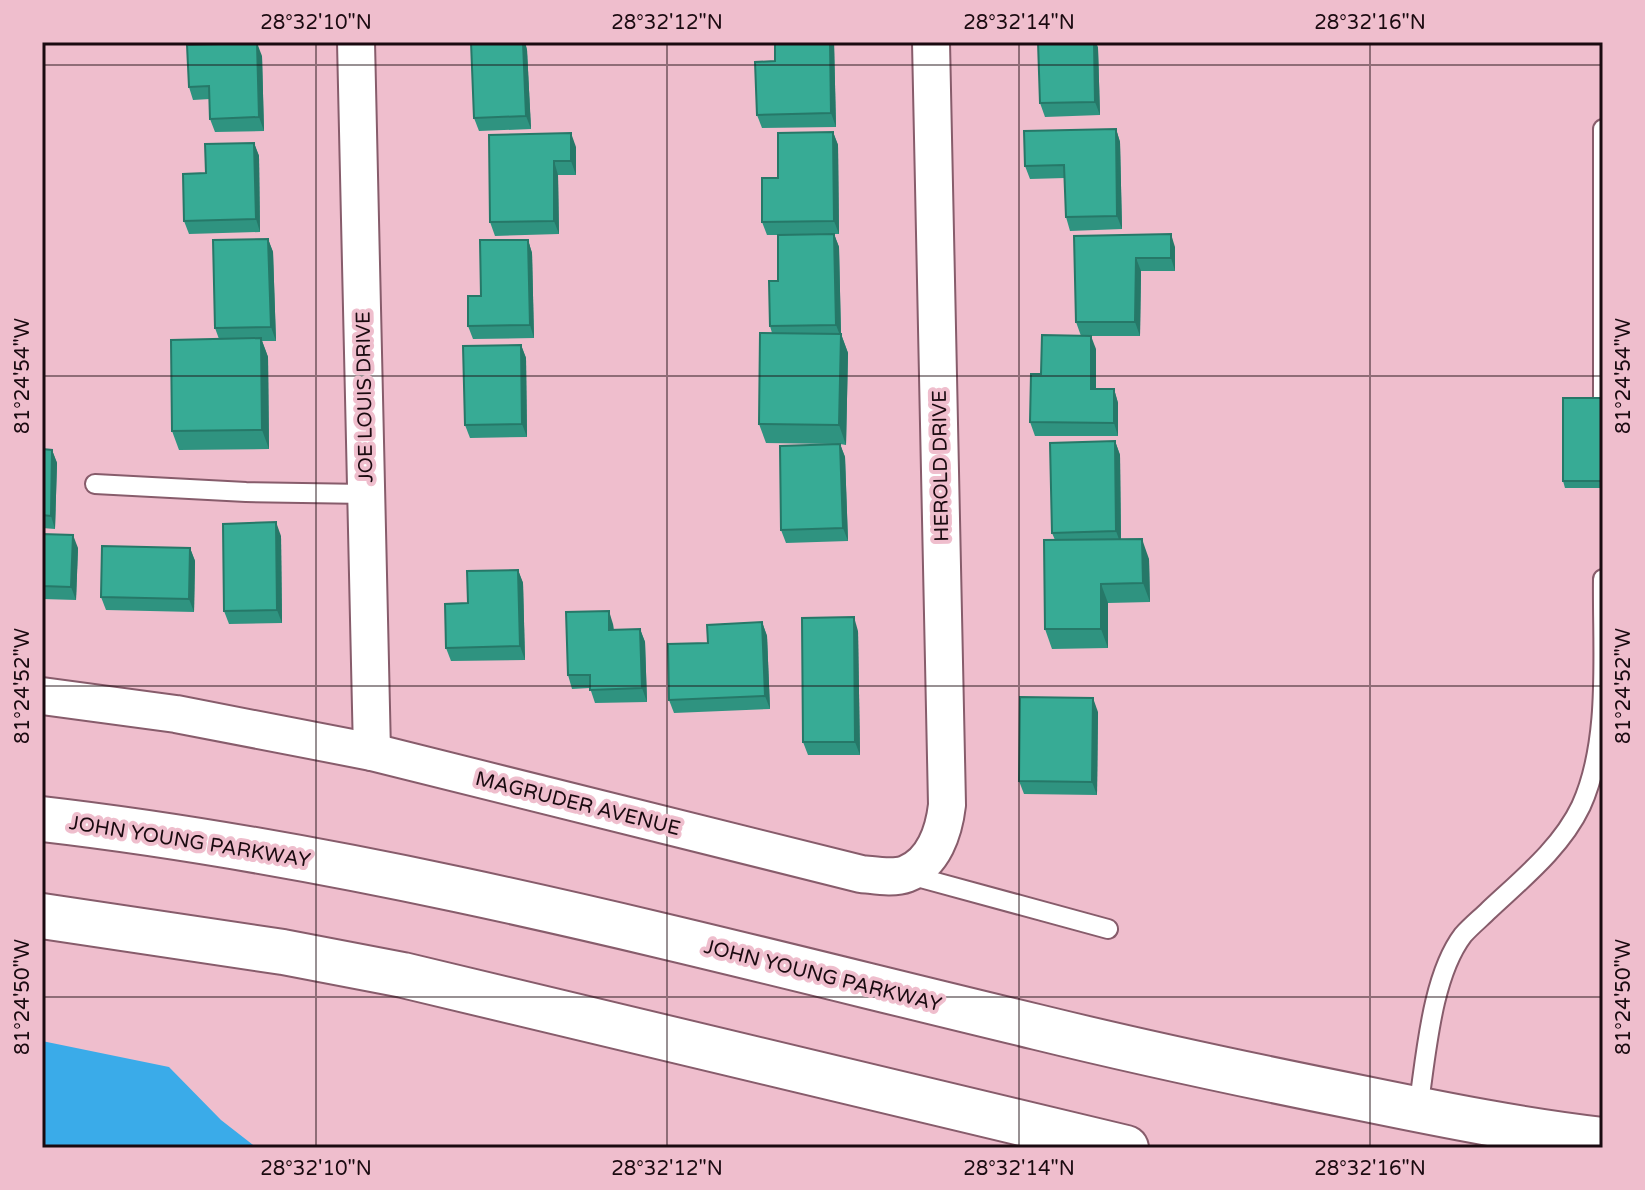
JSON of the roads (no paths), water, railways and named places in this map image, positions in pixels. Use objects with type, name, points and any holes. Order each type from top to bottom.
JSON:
[{"type":"main road","name":"JOHN YOUNG PARKWAY","points":[[42,819],[303,857],[433,883],[1184,1063],[1418,1109],[1603,1140]]},
{"type":"main road","points":[[42,916],[253,947],[403,975],[1126,1148]]},
{"type":"street","name":"JOE LOUIS DRIVE","points":[[356,42],[372,752]]},
{"type":"street","name":"HEROLD DRIVE","points":[[906,874],[927,859],[936,846],[944,826],[947,805],[931,42]]},
{"type":"street","name":"MAGRUDER AVENUE","points":[[42,696],[176,714],[372,752],[861,874],[906,874]]},
{"type":"lane","points":[[1603,129],[1603,451]]},
{"type":"lane","points":[[95,484],[246,492],[367,494]]},
{"type":"lane","points":[[1418,1109],[1443,970],[1465,933],[1560,839],[1580,808],[1594,773],[1601,735],[1603,579]]},
{"type":"lane","name":"MAGRUDER AVENUE","points":[[906,874],[1108,929]]},
{"type":"water","points":[[42,1041],[169,1067],[221,1120],[257,1148],[42,1148]]}]
